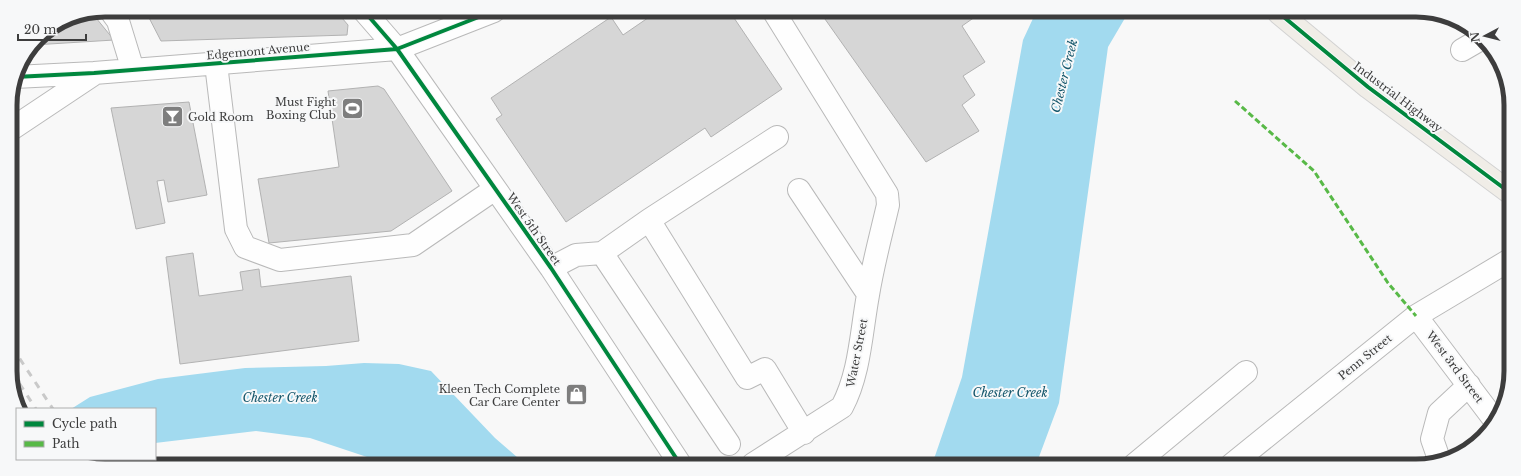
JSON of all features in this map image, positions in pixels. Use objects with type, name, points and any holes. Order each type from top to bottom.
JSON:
[{"type":"main road","name":"Industrial Highway","points":[[1284,17],[1368,87],[1504,188]]},
{"type":"street","points":[[115,17],[118,21],[133,70]]},
{"type":"street","name":"West 5th Street","points":[[369,17],[397,49],[551,268],[677,459]]},
{"type":"street","name":"Edgemont Avenue","points":[[22,77],[94,73],[397,49],[479,17]]},
{"type":"street","name":"Water Street","points":[[761,459],[804,433],[842,407],[850,392],[857,367],[868,294],[888,205],[887,194],[777,17]]},
{"type":"street","points":[[216,64],[236,229],[245,247],[280,260],[413,245],[495,189]]},
{"type":"street","points":[[17,125],[94,73]]},
{"type":"street","points":[[551,268],[576,255],[602,253],[649,220],[777,137]]},
{"type":"street","points":[[799,190],[868,294]]},
{"type":"street","points":[[649,220],[747,378],[765,369],[804,433]]},
{"type":"street","points":[[602,253],[729,444]]},
{"type":"street","name":"Penn Street","points":[[1238,459],[1416,316],[1504,263]]},
{"type":"street","name":"West 3rd Street","points":[[1416,316],[1491,416]]},
{"type":"street","points":[[1141,459],[1246,372]]},
{"type":"street","points":[[1438,456],[1432,438],[1439,413],[1469,385]]},
{"type":"water","name":"Chester Creek","points":[[1034,17],[1126,17],[1108,47],[1059,403],[1038,459],[933,459],[962,377],[1023,40]]},
{"type":"water","name":"Chester Creek","points":[[364,363],[399,364],[431,371],[495,438],[519,459],[373,459],[310,438],[256,431],[156,443],[156,408],[73,408],[90,397],[158,379],[245,368],[326,366]]},
{"type":"building","points":[[149,17],[341,17],[348,25],[347,35],[161,41]]},
{"type":"building","points":[[611,17],[623,35],[649,17],[733,17],[782,89],[711,137],[705,128],[566,222],[496,119],[502,115],[491,98]]},
{"type":"building","points":[[824,17],[975,17],[962,26],[985,62],[963,76],[975,95],[962,105],[979,131],[926,162]]},
{"type":"building","points":[[96,18],[114,40],[42,44],[61,29],[77,22]]},
{"type":"building","points":[[378,86],[384,89],[452,191],[391,231],[269,243],[258,179],[339,167],[328,91]]},
{"type":"building","points":[[189,102],[207,195],[168,202],[164,180],[157,181],[165,223],[136,229],[111,108]]},
{"type":"building","points":[[193,253],[199,296],[243,290],[240,272],[259,269],[261,287],[351,276],[359,341],[180,364],[166,257]]},
{"type":"railway","points":[[17,355],[52,408]]},
{"type":"railway","points":[[18,381],[35,408]]},
{"type":"marked path","points":[[1235,101],[1314,171],[1388,283],[1416,316]]},
{"type":"cycle path","points":[[369,17],[397,49],[551,268],[677,459]]},
{"type":"cycle path","points":[[22,77],[94,73],[397,49],[479,17]]},
{"type":"cycle path","points":[[1284,17],[1368,87],[1504,188]]},
{"type":"place","name":"Must Fight Boxing Club","points":[[352,108]]},
{"type":"place","name":"Gold Room","points":[[172,117]]},
{"type":"place","name":"Kleen Tech Complete Car Care Center","points":[[576,395]]}]
